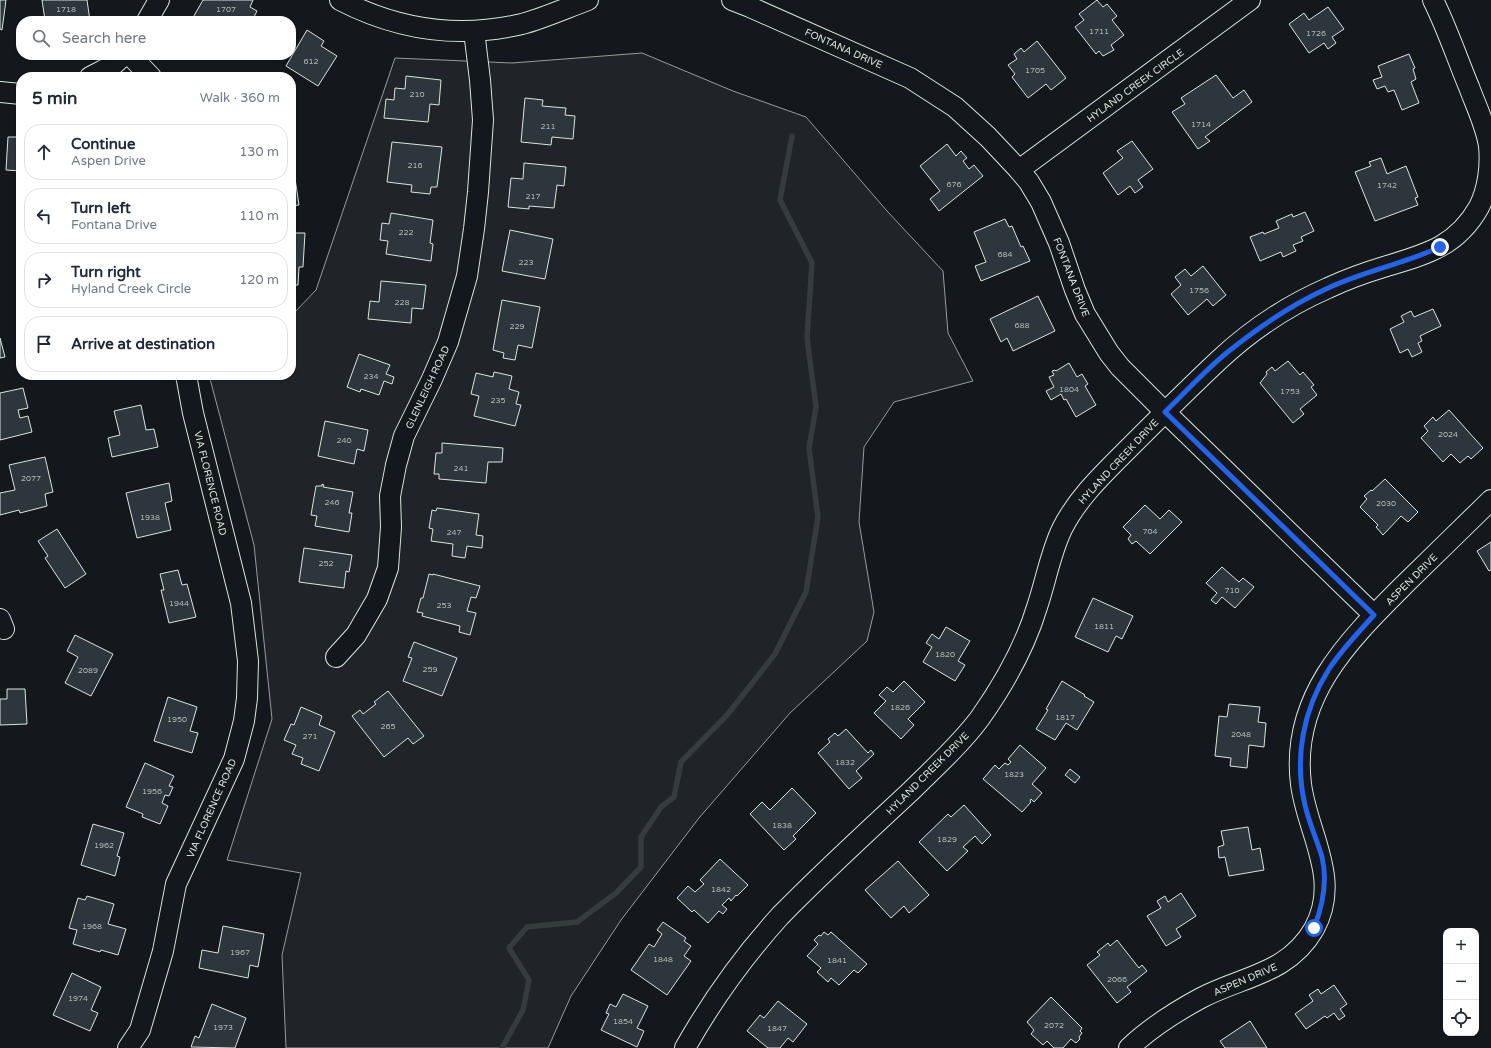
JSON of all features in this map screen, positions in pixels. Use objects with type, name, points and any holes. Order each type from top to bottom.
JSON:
[{"type":"street","points":[[150,16],[159,0]]},
{"type":"street","points":[[340,0],[363,12],[393,22],[422,28],[449,31],[496,29],[523,23],[588,0]]},
{"type":"street","name":"FONTANA DRIVE","points":[[732,0],[750,6],[910,78],[955,107],[988,137],[1029,182],[1051,222],[1060,243],[1075,290],[1085,314],[1096,334],[1120,367],[1374,615]]},
{"type":"street","name":"HYLAND CREEK CIRCLE","points":[[1019,170],[1250,0]]},
{"type":"street","points":[[1165,412],[1228,352],[1263,326],[1294,306],[1326,288],[1359,275],[1417,257],[1440,247],[1458,234],[1471,220],[1480,205],[1487,188],[1490,164],[1489,144],[1482,120],[1433,0]]},
{"type":"street","name":"GLENLEIGH ROAD","points":[[336,657],[356,636],[377,599],[388,568],[391,527],[390,496],[396,465],[404,436],[432,380],[448,342],[467,276],[474,229],[482,141],[480,80],[474,31]]},
{"type":"street","points":[[99,72],[118,60]]},
{"type":"street","points":[[135,60],[146,72]]},
{"type":"street","points":[[0,92],[16,94]]},
{"type":"street","name":"VIA FLORENCE ROAD","points":[[128,1048],[140,1030],[163,950],[176,884],[234,759],[244,721],[247,698],[248,661],[241,603],[193,413],[187,380]]},
{"type":"street","name":"HYLAND CREEK DRIVE","points":[[685,1048],[717,995],[759,940],[780,916],[939,764],[977,722],[1005,677],[1029,631],[1038,607],[1054,550],[1071,512],[1090,489],[1165,412]]},
{"type":"street","name":"ASPEN DRIVE","points":[[1129,1048],[1154,1028],[1202,998],[1227,986],[1271,970],[1287,960],[1302,945],[1314,928],[1321,912],[1325,874],[1322,857],[1305,806],[1302,790],[1300,760],[1302,737],[1307,714],[1329,668],[1345,647],[1374,615],[1491,500]]},
{"type":"shaded area","points":[[642,53],[733,91],[806,117],[887,211],[943,271],[948,333],[973,381],[894,402],[864,447],[859,522],[874,612],[867,641],[790,713],[699,818],[621,920],[571,996],[548,1048],[286,1048],[282,955],[301,873],[227,860],[272,719],[254,545],[210,380],[296,380],[296,311],[316,290],[395,58],[512,63]]},
{"type":"building","points":[[0,0],[6,0],[2,30],[0,29]]},
{"type":"building","points":[[42,0],[87,0],[89,16],[44,16]]},
{"type":"building","points":[[203,0],[253,0],[250,7],[257,11],[254,16],[194,16]]},
{"type":"building","points":[[1097,0],[1103,7],[1107,4],[1117,16],[1112,20],[1124,35],[1111,45],[1114,50],[1103,56],[1099,51],[1096,54],[1075,27],[1084,20],[1079,14]]},
{"type":"building","points":[[1328,7],[1344,29],[1332,37],[1336,43],[1328,49],[1324,43],[1309,53],[1289,24],[1304,13],[1309,20]]},
{"type":"building","points":[[307,30],[324,41],[321,46],[337,56],[318,86],[286,66],[290,60],[296,60],[296,49]]},
{"type":"building","points":[[1037,41],[1066,78],[1051,90],[1046,84],[1028,98],[1012,77],[1015,74],[1008,65],[1017,59],[1014,54],[1021,48],[1024,52]]},
{"type":"building","points":[[1409,54],[1415,68],[1413,69],[1416,79],[1411,82],[1419,103],[1402,110],[1394,90],[1388,92],[1385,86],[1377,89],[1373,80],[1382,77],[1378,66]]},
{"type":"building","points":[[1216,75],[1233,98],[1244,90],[1252,102],[1205,137],[1210,141],[1198,149],[1172,112],[1185,104],[1181,98]]},
{"type":"building","points":[[406,76],[441,80],[439,105],[430,104],[428,122],[384,118],[386,99],[394,100],[395,88],[405,89]]},
{"type":"building","points":[[525,98],[543,100],[542,106],[566,108],[565,115],[575,116],[573,139],[552,137],[551,145],[521,142]]},
{"type":"building","points":[[8,137],[16,137],[16,171],[6,170]]},
{"type":"building","points":[[1132,141],[1153,169],[1138,180],[1143,187],[1135,193],[1130,186],[1118,195],[1103,173],[1123,158],[1117,151]]},
{"type":"building","points":[[392,142],[442,147],[437,187],[431,187],[430,194],[411,192],[412,185],[387,182]]},
{"type":"building","points":[[947,144],[956,156],[961,151],[967,158],[963,161],[969,169],[974,165],[983,176],[939,211],[930,199],[940,191],[920,166]]},
{"type":"building","points":[[1381,158],[1387,174],[1406,166],[1418,197],[1415,198],[1418,205],[1375,221],[1355,172],[1371,166],[1369,162]]},
{"type":"building","points":[[524,163],[566,167],[564,186],[557,185],[554,208],[529,206],[529,209],[508,207],[511,178],[523,179]]},
{"type":"building","points":[[296,185],[299,205],[296,205]]},
{"type":"building","points":[[1305,212],[1314,231],[1301,237],[1303,241],[1293,245],[1296,251],[1283,257],[1281,252],[1260,261],[1250,237],[1263,232],[1264,234],[1279,228],[1276,221],[1292,214],[1293,217]]},
{"type":"building","points":[[391,213],[433,220],[430,243],[433,244],[431,261],[386,254],[388,241],[380,240],[382,223],[389,224]]},
{"type":"building","points":[[1005,219],[1009,227],[1012,226],[1021,247],[1023,246],[1030,261],[981,281],[975,266],[986,262],[974,232]]},
{"type":"building","points":[[510,230],[553,239],[545,279],[502,271]]},
{"type":"building","points":[[296,233],[305,233],[303,267],[299,267],[298,285],[296,285]]},
{"type":"building","points":[[1203,266],[1226,295],[1213,306],[1207,299],[1188,315],[1171,294],[1181,285],[1175,277],[1185,269],[1191,276]]},
{"type":"building","points":[[381,281],[426,285],[423,309],[412,308],[411,323],[368,319],[370,301],[379,302]]},
{"type":"building","points":[[1038,296],[1055,331],[1013,351],[1007,338],[1001,342],[990,319]]},
{"type":"building","points":[[502,300],[540,307],[532,348],[518,345],[515,360],[503,358],[504,353],[493,350]]},
{"type":"building","points":[[1433,309],[1441,326],[1420,336],[1422,341],[1418,343],[1422,352],[1412,357],[1408,349],[1400,353],[1390,329],[1404,322],[1401,316],[1411,311],[1414,317]]},
{"type":"building","points":[[0,338],[5,357],[0,358]]},
{"type":"building","points":[[359,354],[390,365],[386,374],[394,377],[392,384],[384,381],[379,395],[361,389],[360,392],[347,387]]},
{"type":"building","points":[[1288,361],[1300,375],[1303,372],[1314,385],[1311,387],[1317,395],[1300,409],[1304,414],[1293,423],[1260,383],[1267,374],[1266,372],[1272,367],[1275,371]]},
{"type":"building","points":[[1069,363],[1077,377],[1082,374],[1088,384],[1085,386],[1096,405],[1076,417],[1066,399],[1064,400],[1061,394],[1051,400],[1046,391],[1054,387],[1049,377],[1054,375],[1052,371],[1056,371]]},
{"type":"building","points":[[494,372],[512,376],[509,389],[519,392],[516,404],[521,405],[515,426],[474,416],[479,396],[471,394],[476,373],[493,377]]},
{"type":"building","points":[[23,388],[28,408],[18,410],[20,418],[28,416],[32,432],[0,440],[0,393]]},
{"type":"building","points":[[141,405],[146,430],[154,429],[158,447],[112,457],[108,438],[120,435],[114,411]]},
{"type":"building","points":[[1449,410],[1483,448],[1471,459],[1468,456],[1460,463],[1451,454],[1443,462],[1421,438],[1428,431],[1424,426],[1433,417],[1436,421]]},
{"type":"building","points":[[325,421],[368,430],[364,451],[357,449],[354,464],[318,456]]},
{"type":"building","points":[[442,443],[503,448],[502,462],[488,462],[486,483],[439,479],[439,474],[434,474],[436,453],[442,453]]},
{"type":"building","points":[[45,457],[53,492],[45,494],[47,506],[20,513],[19,510],[0,515],[0,493],[15,490],[9,465]]},
{"type":"building","points":[[1385,479],[1418,512],[1408,522],[1401,516],[1383,535],[1376,527],[1378,525],[1360,507],[1367,499],[1364,496]]},
{"type":"building","points":[[169,483],[172,501],[165,503],[171,530],[137,538],[126,493]]},
{"type":"building","points":[[322,484],[324,485],[323,487],[353,492],[349,513],[352,513],[349,532],[315,526],[317,516],[311,515],[316,486],[322,486]]},
{"type":"building","points":[[1145,505],[1160,519],[1169,510],[1182,522],[1150,554],[1136,541],[1132,544],[1128,539],[1131,535],[1123,527]]},
{"type":"building","points":[[437,508],[479,514],[476,535],[483,536],[482,548],[467,546],[465,558],[452,556],[453,544],[431,541],[433,529],[429,528],[432,510],[436,511]]},
{"type":"building","points":[[57,529],[86,574],[65,588],[45,558],[48,556],[38,541]]},
{"type":"building","points":[[1491,542],[1491,570],[1489,571],[1477,551]]},
{"type":"building","points":[[304,548],[352,555],[349,572],[346,571],[344,588],[299,582]]},
{"type":"building","points":[[1222,567],[1239,582],[1243,578],[1254,587],[1235,608],[1222,597],[1216,604],[1211,600],[1217,593],[1206,583]]},
{"type":"building","points":[[178,570],[182,585],[187,584],[196,617],[169,623],[161,590],[164,590],[160,574]]},
{"type":"building","points":[[429,574],[480,586],[476,598],[471,597],[467,611],[476,613],[470,635],[459,632],[460,626],[422,616],[423,613],[417,612],[421,598],[423,598]]},
{"type":"building","points":[[1093,598],[1133,616],[1122,639],[1116,636],[1108,652],[1075,637]]},
{"type":"building","points":[[946,627],[970,641],[958,661],[965,665],[955,681],[923,662],[932,647],[926,643],[932,634],[939,639]]},
{"type":"building","points":[[75,635],[113,654],[91,696],[65,683],[78,657],[67,651]]},
{"type":"building","points":[[414,642],[457,658],[442,696],[403,681],[412,658],[408,657]]},
{"type":"building","points":[[904,681],[925,702],[908,719],[914,725],[901,739],[874,713],[886,701],[879,695],[887,687],[893,692]]},
{"type":"building","points":[[1062,681],[1094,702],[1077,730],[1066,723],[1055,740],[1036,729],[1048,710],[1046,709]]},
{"type":"building","points":[[7,689],[25,689],[27,724],[0,725],[0,699],[7,699]]},
{"type":"building","points":[[388,691],[424,736],[413,744],[408,738],[384,757],[352,716],[360,710],[363,714],[376,704],[374,702]]},
{"type":"building","points":[[168,697],[197,707],[190,731],[198,733],[192,753],[154,741]]},
{"type":"building","points":[[1229,704],[1260,707],[1258,722],[1266,723],[1264,747],[1249,745],[1247,768],[1230,766],[1231,758],[1215,756],[1219,716],[1227,717]]},
{"type":"building","points":[[301,707],[322,716],[319,725],[335,732],[319,771],[301,764],[303,758],[292,754],[296,745],[284,740],[291,724],[294,725]]},
{"type":"building","points":[[846,729],[868,753],[871,750],[874,754],[856,771],[862,778],[849,789],[818,753],[830,742],[828,739],[835,733],[838,736]]},
{"type":"building","points":[[1020,745],[1046,768],[1032,784],[1042,793],[1034,802],[1031,799],[1031,802],[1022,812],[983,779],[995,765],[999,769],[1005,763],[1008,765],[1011,762],[1008,759]]},
{"type":"building","points":[[145,763],[174,776],[169,786],[173,787],[169,796],[165,795],[162,803],[168,806],[160,824],[142,817],[143,814],[126,807]]},
{"type":"building","points":[[1070,769],[1080,777],[1075,783],[1065,775]]},
{"type":"building","points":[[792,788],[816,813],[793,836],[796,839],[784,850],[750,814],[762,802],[770,810]]},
{"type":"building","points":[[964,805],[991,835],[982,844],[975,836],[963,847],[968,851],[947,871],[919,842],[948,814],[951,817]]},
{"type":"building","points":[[93,824],[124,833],[117,856],[120,857],[115,876],[81,865]]},
{"type":"building","points":[[1248,827],[1252,850],[1260,848],[1264,870],[1229,876],[1225,857],[1219,858],[1218,847],[1224,845],[1221,831]]},
{"type":"building","points":[[720,859],[748,885],[731,901],[729,898],[722,905],[727,909],[723,914],[719,911],[708,923],[694,910],[692,912],[677,898],[688,886],[695,892],[704,884],[700,880]]},
{"type":"building","points":[[898,861],[929,895],[909,913],[904,906],[891,918],[865,890]]},
{"type":"building","points":[[1181,893],[1196,916],[1176,929],[1181,937],[1166,946],[1147,916],[1161,908],[1157,901],[1165,896],[1168,902]]},
{"type":"building","points":[[87,896],[114,904],[108,924],[126,929],[118,955],[101,950],[100,952],[73,944],[77,930],[69,928],[78,898],[85,900]]},
{"type":"building","points":[[663,922],[686,938],[684,941],[691,946],[684,956],[691,961],[667,995],[631,970],[649,944],[654,947],[662,934],[657,930]]},
{"type":"building","points":[[223,926],[264,934],[258,967],[250,965],[248,978],[199,968],[202,950],[218,953]]},
{"type":"building","points":[[824,932],[828,935],[831,932],[867,964],[858,973],[854,970],[839,985],[831,978],[828,982],[817,972],[821,968],[807,956],[818,944],[814,940],[819,935],[821,936]]},
{"type":"building","points":[[1117,940],[1139,968],[1142,965],[1147,971],[1127,987],[1131,992],[1117,1003],[1087,965],[1100,955],[1097,952],[1108,943],[1110,946]]},
{"type":"building","points":[[72,973],[101,987],[91,1010],[98,1013],[90,1031],[53,1015]]},
{"type":"building","points":[[1334,985],[1347,1004],[1340,1009],[1345,1016],[1339,1020],[1334,1013],[1327,1018],[1325,1016],[1306,1029],[1295,1014],[1313,1001],[1309,995],[1318,989],[1321,994]]},
{"type":"building","points":[[623,994],[648,1006],[637,1028],[644,1031],[637,1047],[601,1030],[609,1014],[606,1013],[610,1004],[616,1007]]},
{"type":"building","points":[[1051,997],[1082,1028],[1080,1031],[1082,1033],[1079,1037],[1080,1039],[1076,1043],[1071,1039],[1063,1048],[1054,1048],[1047,1041],[1043,1045],[1031,1034],[1034,1030],[1027,1022]]},
{"type":"building","points":[[778,1001],[807,1024],[793,1042],[788,1038],[780,1048],[768,1048],[747,1031],[760,1015],[764,1018]]},
{"type":"building","points":[[212,1004],[246,1018],[235,1048],[191,1047],[195,1036],[199,1038]]},
{"type":"building","points":[[1250,1021],[1267,1048],[1225,1048],[1220,1041]]},
{"type":"waterway","points":[[502,1048],[523,1010],[529,980],[509,948],[527,927],[577,922],[616,893],[641,867],[641,837],[661,807],[674,797],[681,762],[728,714],[775,654],[806,592],[818,517],[809,448],[816,407],[807,338],[812,263],[780,200],[792,136]]},
{"type":"route","points":[[1314,928],[1321,912],[1325,874],[1322,857],[1305,806],[1301,783],[1300,760],[1302,737],[1307,714],[1329,668],[1345,647],[1374,615],[1165,412],[1228,352],[1263,326],[1294,306],[1326,288],[1359,275],[1417,257],[1440,247]]}]
